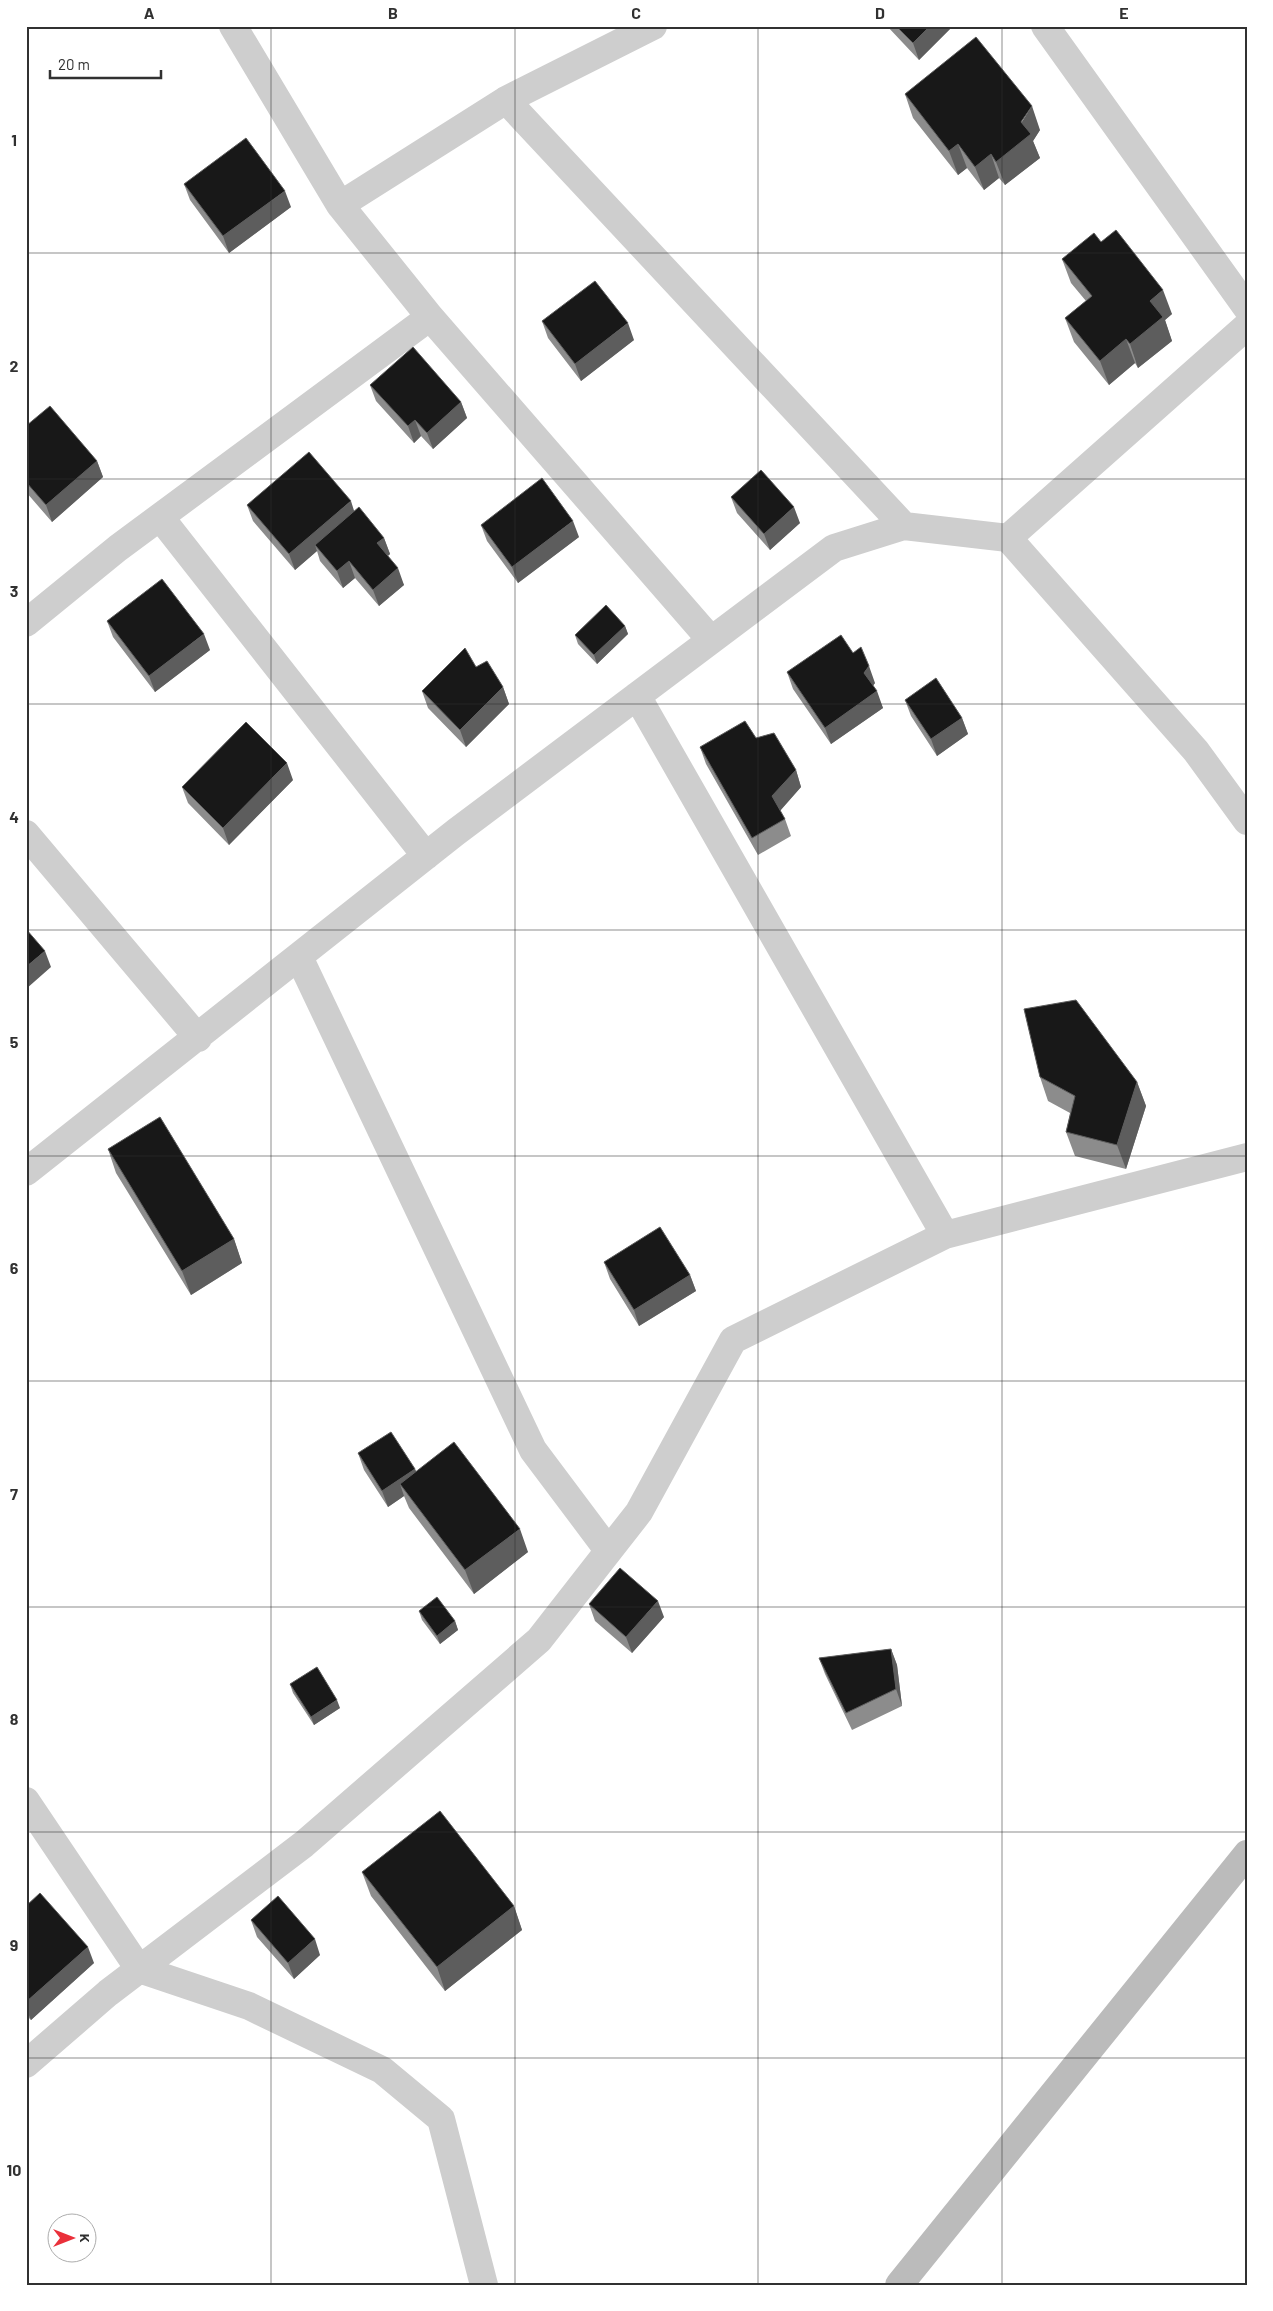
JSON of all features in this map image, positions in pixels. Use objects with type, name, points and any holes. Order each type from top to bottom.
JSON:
[{"type":"street","points":[[233,26],[340,206],[430,316],[712,640]]},
{"type":"street","points":[[340,206],[506,100],[621,33],[653,26]]},
{"type":"street","points":[[1045,26],[1247,308]]},
{"type":"street","points":[[506,100],[904,526]]},
{"type":"street","points":[[26,623],[118,548],[430,316]]},
{"type":"street","points":[[1008,538],[1247,326]]},
{"type":"street","points":[[160,517],[426,856]]},
{"type":"street","points":[[28,1169],[198,1038],[426,856],[834,548],[904,526],[1008,538],[1196,751],[1247,821]]},
{"type":"street","points":[[637,696],[946,1235]]},
{"type":"street","points":[[26,834],[198,1038]]},
{"type":"street","points":[[299,957],[533,1450],[608,1550]]},
{"type":"street","points":[[26,2064],[108,1993],[304,1844],[539,1640],[639,1512],[733,1340],[946,1235],[1247,1157]]},
{"type":"street","points":[[26,1801],[139,1969],[249,2006],[382,2070],[441,2119],[484,2285]]},
{"type":"street","points":[[900,2285],[1247,1854]]},
{"type":"building","points":[[896,26],[930,26],[913,43]]},
{"type":"building","points":[[976,37],[1032,106],[1021,122],[1031,134],[996,162],[991,154],[975,167],[958,144],[949,151],[905,94]]},
{"type":"building","points":[[246,138],[285,191],[223,236],[184,184]]},
{"type":"building","points":[[1116,230],[1163,290],[1150,301],[1163,317],[1130,344],[1126,339],[1100,361],[1065,318],[1092,296],[1062,259],[1094,233],[1101,242]]},
{"type":"building","points":[[595,281],[628,323],[575,364],[542,321]]},
{"type":"building","points":[[413,347],[461,402],[427,433],[415,420],[408,426],[370,385]]},
{"type":"building","points":[[50,406],[97,461],[46,505],[26,482],[26,426]]},
{"type":"building","points":[[309,452],[351,501],[289,554],[247,505]]},
{"type":"building","points":[[761,470],[794,507],[764,534],[731,497]]},
{"type":"building","points":[[542,478],[573,521],[512,567],[481,525]]},
{"type":"building","points":[[359,507],[384,538],[377,543],[398,568],[373,590],[349,561],[337,571],[315,545]]},
{"type":"building","points":[[162,579],[204,634],[149,676],[107,621]]},
{"type":"building","points":[[606,605],[625,626],[594,655],[575,635]]},
{"type":"building","points":[[841,635],[853,653],[861,647],[869,666],[864,673],[877,691],[825,728],[787,672]]},
{"type":"building","points":[[465,648],[476,667],[487,661],[503,687],[460,730],[422,691]]},
{"type":"building","points":[[936,678],[962,718],[931,739],[905,700]]},
{"type":"building","points":[[745,721],[756,738],[774,733],[796,770],[772,796],[785,819],[752,838],[700,747]]},
{"type":"building","points":[[246,722],[287,763],[223,828],[182,787]]},
{"type":"building","points":[[26,929],[45,951],[26,967]]},
{"type":"building","points":[[1076,1000],[1137,1082],[1117,1145],[1066,1132],[1075,1096],[1040,1077],[1024,1009]]},
{"type":"building","points":[[160,1117],[234,1239],[182,1271],[108,1149]]},
{"type":"building","points":[[660,1227],[690,1275],[634,1310],[604,1262]]},
{"type":"building","points":[[391,1432],[415,1469],[382,1491],[358,1453]]},
{"type":"building","points":[[454,1442],[520,1529],[465,1570],[400,1484]]},
{"type":"building","points":[[620,1568],[658,1601],[626,1637],[589,1604]]},
{"type":"building","points":[[437,1597],[455,1621],[437,1636],[419,1611]]},
{"type":"building","points":[[891,1649],[896,1689],[846,1713],[819,1658]]},
{"type":"building","points":[[317,1667],[337,1700],[311,1717],[290,1684]]},
{"type":"building","points":[[440,1811],[514,1906],[437,1967],[362,1872]]},
{"type":"building","points":[[40,1893],[88,1947],[26,2002],[26,1906]]},
{"type":"building","points":[[278,1896],[315,1939],[288,1963],[251,1920]]}]
